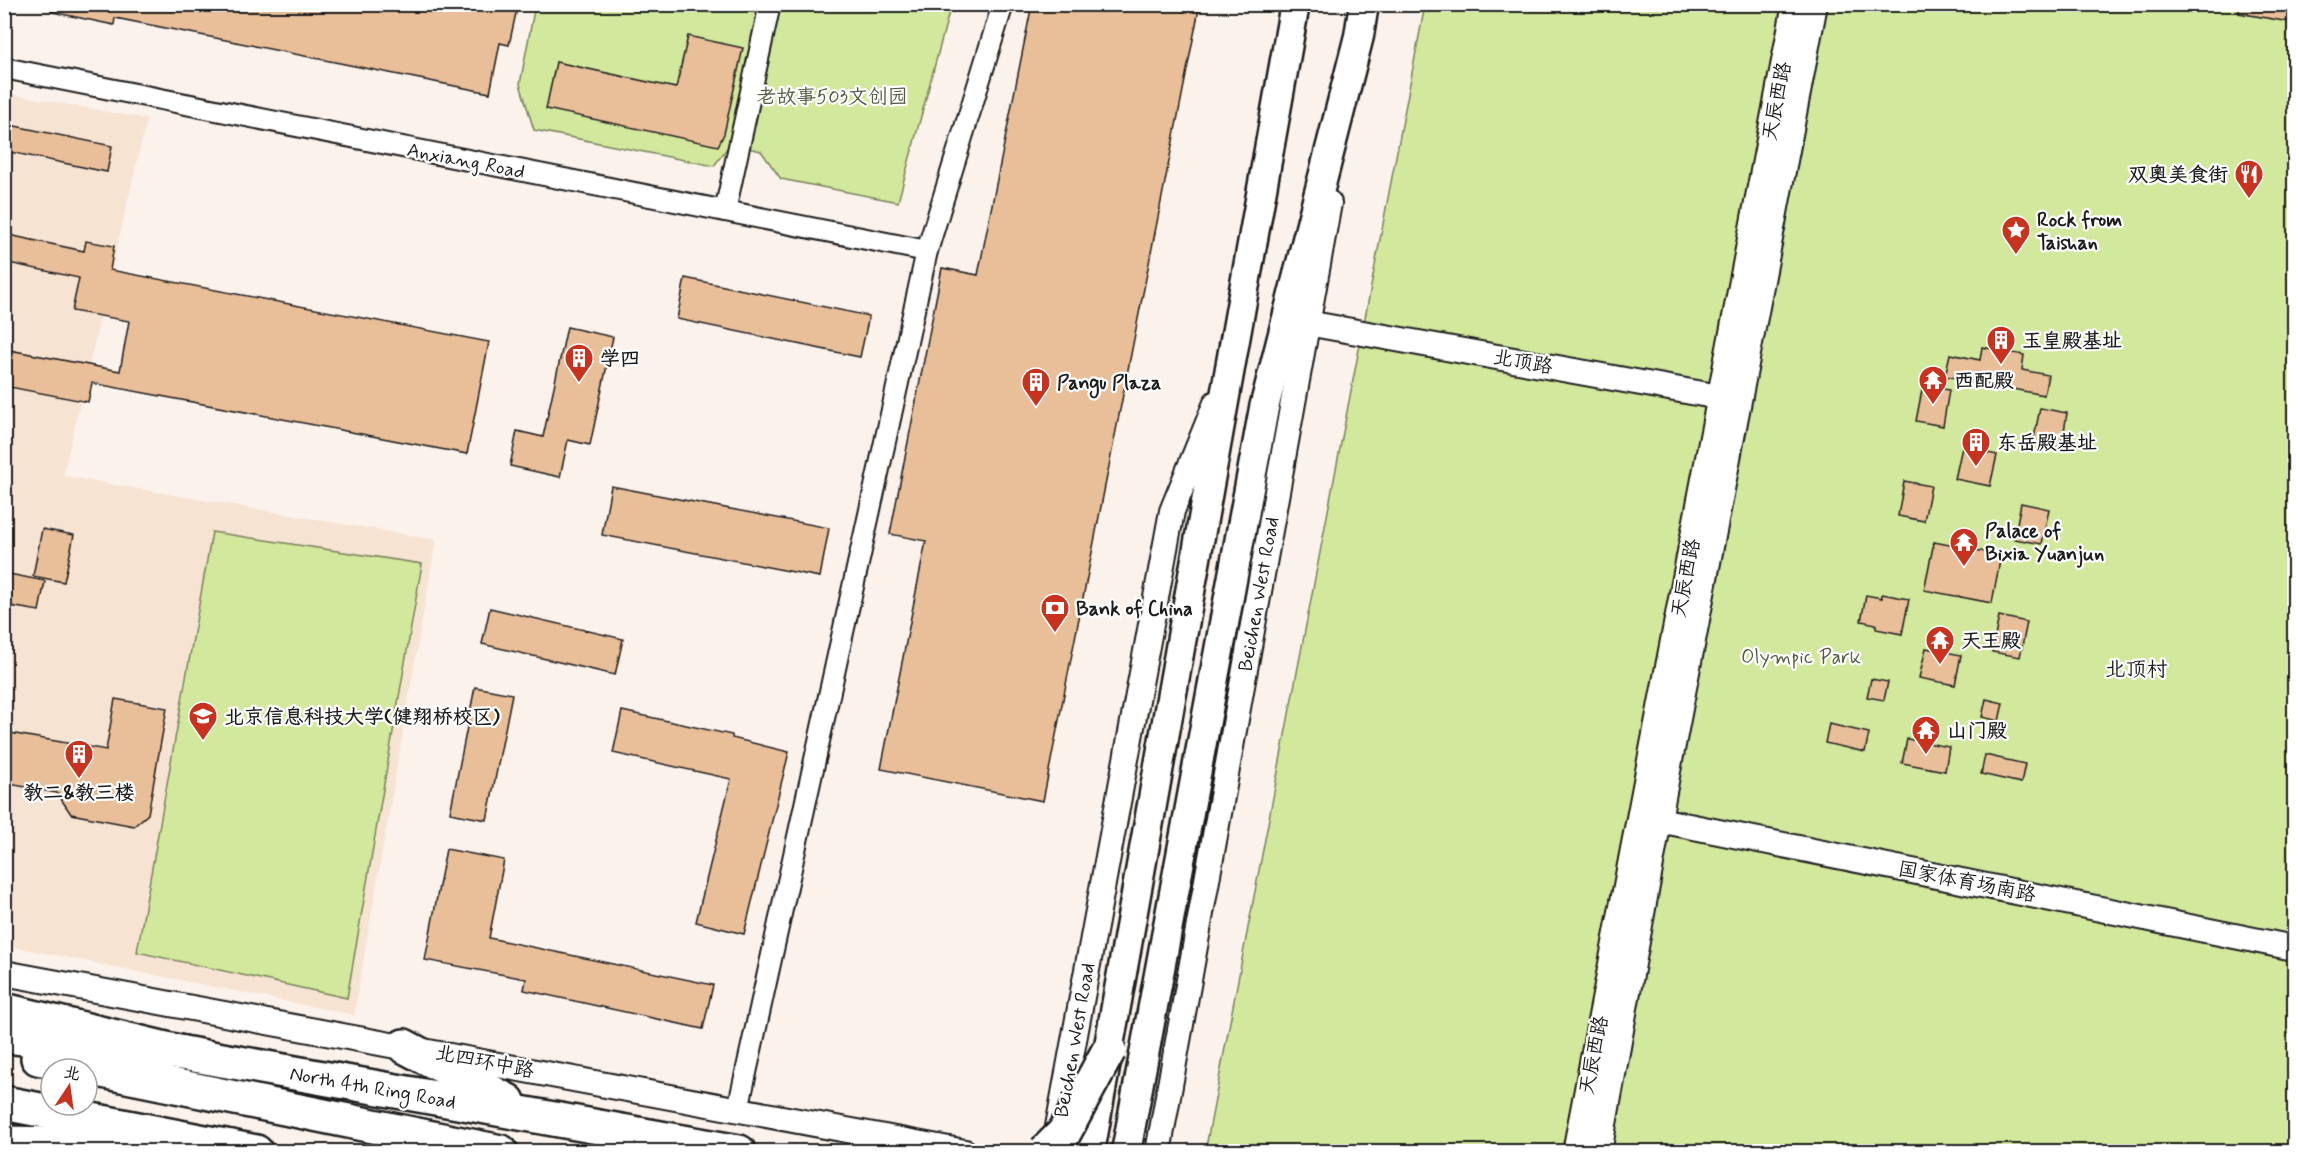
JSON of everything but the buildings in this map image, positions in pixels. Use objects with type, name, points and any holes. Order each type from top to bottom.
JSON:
[{"type":"highway","points":[[4,1010],[183,1053]]},
{"type":"highway","name":"North 4th Ring Road","points":[[4,1036],[183,1053],[740,1152]]},
{"type":"highway","points":[[404,1046],[536,1116]]},
{"type":"highway","points":[[1045,1152],[1064,1132],[1109,1050]]},
{"type":"highway","points":[[4,1051],[501,1152]]},
{"type":"highway","points":[[4,1103],[243,1149]]},
{"type":"highway","points":[[4,1143],[243,1149]]},
{"type":"main road","name":"Beichen West Road","points":[[1090,1152],[1295,4]]},
{"type":"main road","name":"Beichen West Road","points":[[1126,1152],[1264,408],[1359,36],[1364,4]]},
{"type":"street","points":[[725,211],[770,4]]},
{"type":"street","points":[[738,1109],[927,251],[1003,4]]},
{"type":"street","name":"天辰西路","points":[[1575,1152],[1649,818],[1729,399],[1794,4]]},
{"type":"street","name":"天辰西路","points":[[1729,399],[1815,4]]},
{"type":"street","name":"Beichen West Road","points":[[1158,1152],[1359,36]]},
{"type":"street","name":"Anxiang Road","points":[[4,68],[927,251]]},
{"type":"street","name":"北顶路","points":[[1307,322],[1729,399]]},
{"type":"street","name":"Beichen West Road","points":[[1053,1152],[1172,511],[1230,370]]},
{"type":"street","name":"天辰西路","points":[[1599,1152],[1649,818]]},
{"type":"street","name":"国家体育场南路","points":[[1649,818],[1674,825],[1888,865],[2295,948]]},
{"type":"street","name":"北四环中路","points":[[4,973],[965,1152]]},
{"type":"shaded area","name":"北京信息科技大学(健翔桥校区)","points":[[4,93],[147,119],[63,476],[436,540],[354,1015],[5,945]]},
{"type":"green space","name":"老故事503文创园","points":[[535,5],[951,5],[898,202],[781,179],[761,151],[730,144],[714,166],[534,130],[520,84]]},
{"type":"green space","name":"Olympic Park","points":[[1425,5],[2294,5],[2294,1151],[1205,1152]]},
{"type":"green space","points":[[212,532],[422,564],[347,998],[137,952]]},
{"type":"place","name":"双奥美食街","points":[[2249,200]]},
{"type":"place","name":"Rock from Taishan","points":[[2016,256]]},
{"type":"place","name":"玉皇殿基址","points":[[2001,366]]},
{"type":"place","name":"学四","points":[[579,384]]},
{"type":"place","name":"西配殿","points":[[1933,406]]},
{"type":"place","name":"Pangu Plaza","points":[[1036,408]]},
{"type":"place","name":"东岳殿基址","points":[[1976,468]]},
{"type":"place","name":"Palace of Bixia Yuanjun","points":[[1964,568]]},
{"type":"place","name":"Bank of China","points":[[1055,634]]},
{"type":"place","name":"天王殿","points":[[1940,666]]},
{"type":"place","name":"北京信息科技大学(健翔桥校区)","points":[[203,742]]},
{"type":"place","name":"山门殿","points":[[1926,756]]},
{"type":"place","name":"教二&教三楼","points":[[79,780]]},
{"type":"district","name":"北顶村","points":[[2136,669]]}]
